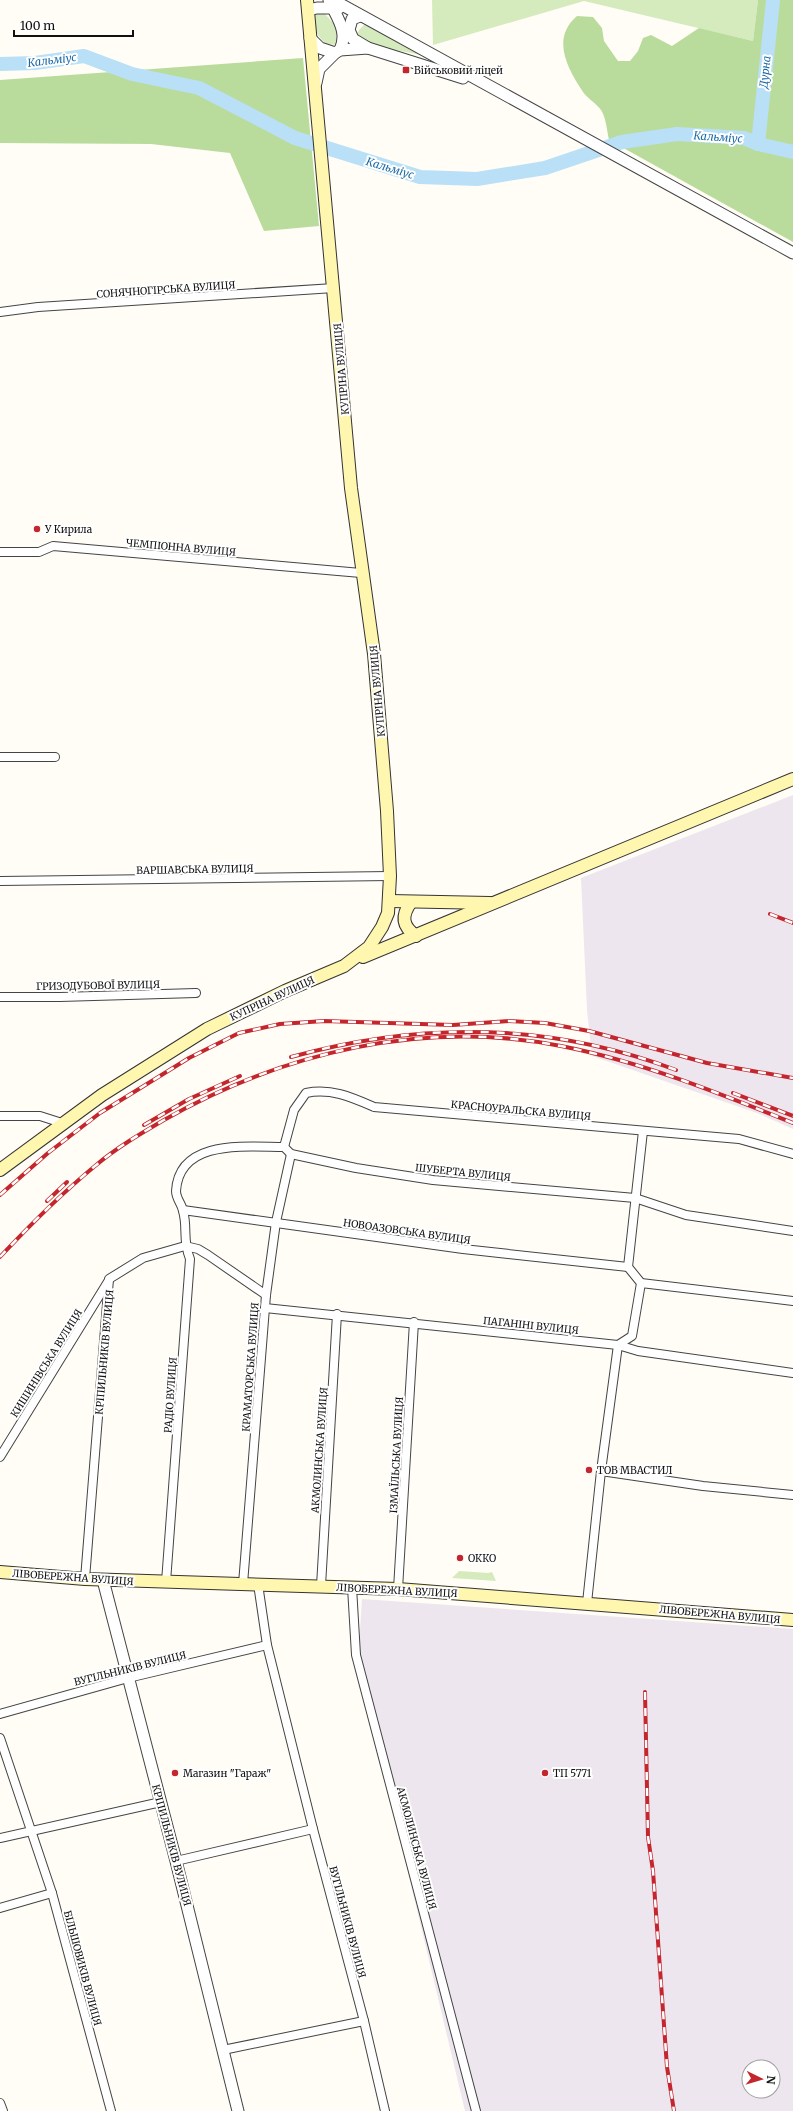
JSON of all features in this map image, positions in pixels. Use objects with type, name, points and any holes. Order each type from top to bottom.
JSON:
[{"type":"main road","name":"КУПРІНА ВУЛИЦЯ","points":[[0,1170],[102,1095],[207,1029],[285,991],[344,966],[369,947],[382,927],[390,901],[388,811],[374,654],[366,586],[361,573],[351,488],[308,5]]},
{"type":"main road","points":[[344,966],[386,951],[416,936],[793,779]]},
{"type":"main road","points":[[390,901],[495,903]]},
{"type":"main road","points":[[411,902],[406,909],[405,920],[407,930],[416,936]]},
{"type":"main road","name":"ЛІВОБЕРЕЖНА ВУЛИЦЯ","points":[[0,1572],[103,1580],[398,1589],[793,1620]]},
{"type":"street","points":[[315,92],[319,69],[337,52],[343,44],[343,31],[331,2]]},
{"type":"street","points":[[308,5],[331,2],[345,8],[793,253]]},
{"type":"street","points":[[360,16],[352,19],[349,27],[349,33],[353,39],[368,48],[488,86]]},
{"type":"street","points":[[310,38],[320,48],[337,52],[368,48]]},
{"type":"street","name":"СОНЯЧНОГІРСЬКА ВУЛИЦЯ","points":[[0,312],[38,306],[334,288]]},
{"type":"street","name":"ЧЕМПІОННА ВУЛИЦЯ","points":[[0,552],[39,552],[53,546],[361,573]]},
{"type":"street","points":[[0,757],[55,757]]},
{"type":"street","name":"ВАРШАВСЬКА ВУЛИЦЯ","points":[[0,880],[390,876]]},
{"type":"street","name":"ГРИЗОДУБОВОЇ ВУЛИЦЯ","points":[[0,997],[60,997],[196,993]]},
{"type":"street","name":"КРАСНОУРАЛЬСКА ВУЛИЦЯ","points":[[284,1147],[294,1110],[306,1093],[320,1090],[347,1095],[374,1107],[738,1139],[793,1154]]},
{"type":"street","points":[[0,1116],[40,1116],[62,1123]]},
{"type":"street","points":[[643,1131],[628,1267],[641,1283],[793,1301]]},
{"type":"street","points":[[183,1210],[176,1192],[181,1172],[193,1157],[207,1152],[233,1147],[284,1147],[291,1154]]},
{"type":"street","name":"ШУБЕРТА ВУЛИЦЯ","points":[[291,1154],[356,1168],[433,1180],[635,1198],[686,1215],[793,1231]]},
{"type":"street","name":"КРАМАТОРСЬКА ВУЛИЦЯ","points":[[243,1584],[266,1296],[276,1222],[291,1154]]},
{"type":"street","name":"НОВОАЗОВСЬКА ВУЛИЦЯ","points":[[183,1210],[463,1249],[628,1267]]},
{"type":"street","name":"РАДІО ВУЛИЦЯ","points":[[166,1582],[190,1259],[185,1246],[183,1210]]},
{"type":"street","points":[[185,1246],[198,1249],[208,1255],[266,1296]]},
{"type":"street","name":"КРІПИЛЬНИКІВ ВУЛИЦЯ","points":[[86,1579],[109,1279],[143,1258],[185,1246]]},
{"type":"street","name":"КИШИНІВСЬКА ВУЛИЦЯ","points":[[0,1457],[109,1279]]},
{"type":"street","points":[[588,1603],[601,1471],[618,1345],[632,1336],[641,1283]]},
{"type":"street","name":"ПАГАНІНІ ВУЛИЦЯ","points":[[265,1308],[338,1314],[618,1345],[638,1351],[793,1373]]},
{"type":"street","name":"АКМОЛИНСЬКА ВУЛИЦЯ","points":[[321,1586],[338,1314]]},
{"type":"street","name":"ІЗМАЇЛЬСЬКА ВУЛИЦЯ","points":[[398,1589],[414,1322]]},
{"type":"street","points":[[601,1471],[703,1486],[793,1495]]},
{"type":"street","name":"КРІПИЛЬНИКІВ ВУЛИЦЯ","points":[[103,1580],[161,1802],[238,2111]]},
{"type":"street","name":"ВУГІЛЬНИКІВ ВУЛИЦЯ","points":[[258,1584],[266,1645],[364,2021],[385,2111]]},
{"type":"street","name":"АКМОЛИНСЬКА ВУЛИЦЯ","points":[[352,1587],[356,1655],[476,2111]]},
{"type":"street","name":"ВУГІЛЬНИКІВ ВУЛИЦЯ","points":[[0,1714],[128,1678],[266,1645]]},
{"type":"street","name":"БІЛЬШОВИКІВ ВУЛИЦЯ","points":[[0,1738],[52,1893],[111,2111]]},
{"type":"street","points":[[0,1838],[161,1802]]},
{"type":"street","points":[[176,1861],[313,1829]]},
{"type":"street","points":[[0,1908],[52,1893]]},
{"type":"street","points":[[223,2050],[364,2021]]},
{"type":"street","points":[[0,2103],[3,2111]]},
{"type":"shaded area","points":[[793,795],[793,1129],[757,1113],[592,1056],[587,1010],[581,878]]},
{"type":"shaded area","points":[[362,1599],[793,1629],[793,2111],[465,2111],[358,1663]]},
{"type":"green space","points":[[432,0],[758,0],[753,41],[584,1],[433,45]]},
{"type":"green space","points":[[758,0],[793,0],[793,242],[609,140],[603,113],[587,97],[577,83],[567,63],[564,53],[563,43],[565,34],[569,25],[577,16],[593,17],[602,28],[604,41],[618,61],[630,61],[638,51],[643,38],[651,35],[672,46],[699,28],[753,41]]},
{"type":"green space","points":[[314,12],[324,13],[337,27],[341,35],[338,44],[328,45],[318,35],[314,22]]},
{"type":"green space","points":[[364,25],[371,26],[422,55],[367,45],[357,35],[359,30]]},
{"type":"green space","points":[[303,58],[319,226],[264,231],[230,153],[151,144],[0,143],[0,80]]},
{"type":"green space","points":[[459,1571],[492,1572],[496,1581],[452,1578]]},
{"type":"waterway","name":"Дурна","points":[[758,144],[773,0]]},
{"type":"waterway","name":"Кальміус","points":[[0,64],[35,63],[84,56],[132,74],[199,88],[295,138],[420,177],[477,179],[545,168],[622,142],[677,134],[744,138],[758,144],[793,152]]},
{"type":"railway","points":[[770,914],[793,923]]},
{"type":"railway","points":[[0,1195],[48,1153],[100,1113],[189,1058],[239,1033],[280,1024],[324,1021],[453,1025],[509,1021],[545,1023],[589,1031],[707,1063],[793,1078]]},
{"type":"railway","points":[[291,1057],[340,1045],[388,1037],[436,1033],[485,1032],[533,1035],[581,1043],[628,1054],[676,1070]]},
{"type":"railway","points":[[0,1257],[46,1210],[103,1159],[155,1125],[210,1096],[257,1076],[306,1060],[356,1047],[407,1040],[458,1037],[510,1039],[561,1046],[621,1060],[650,1069],[707,1089],[793,1123]]},
{"type":"railway","points":[[144,1125],[189,1099],[240,1076]]},
{"type":"railway","points":[[733,1093],[793,1116]]},
{"type":"railway","points":[[47,1201],[67,1182]]},
{"type":"railway","points":[[645,1692],[648,1837],[653,1871],[667,2067],[674,2111]]},
{"type":"place","name":"Військовий ліцей","points":[[406,70]]},
{"type":"place","name":"У Кирила","points":[[37,529]]},
{"type":"place","name":"ТОВ МВАСТИЛ","points":[[589,1470]]},
{"type":"place","name":"ОККО","points":[[460,1558]]},
{"type":"place","name":"Магазин \"Гараж\"","points":[[175,1773]]},
{"type":"place","name":"ТП 5771","points":[[545,1773]]}]
